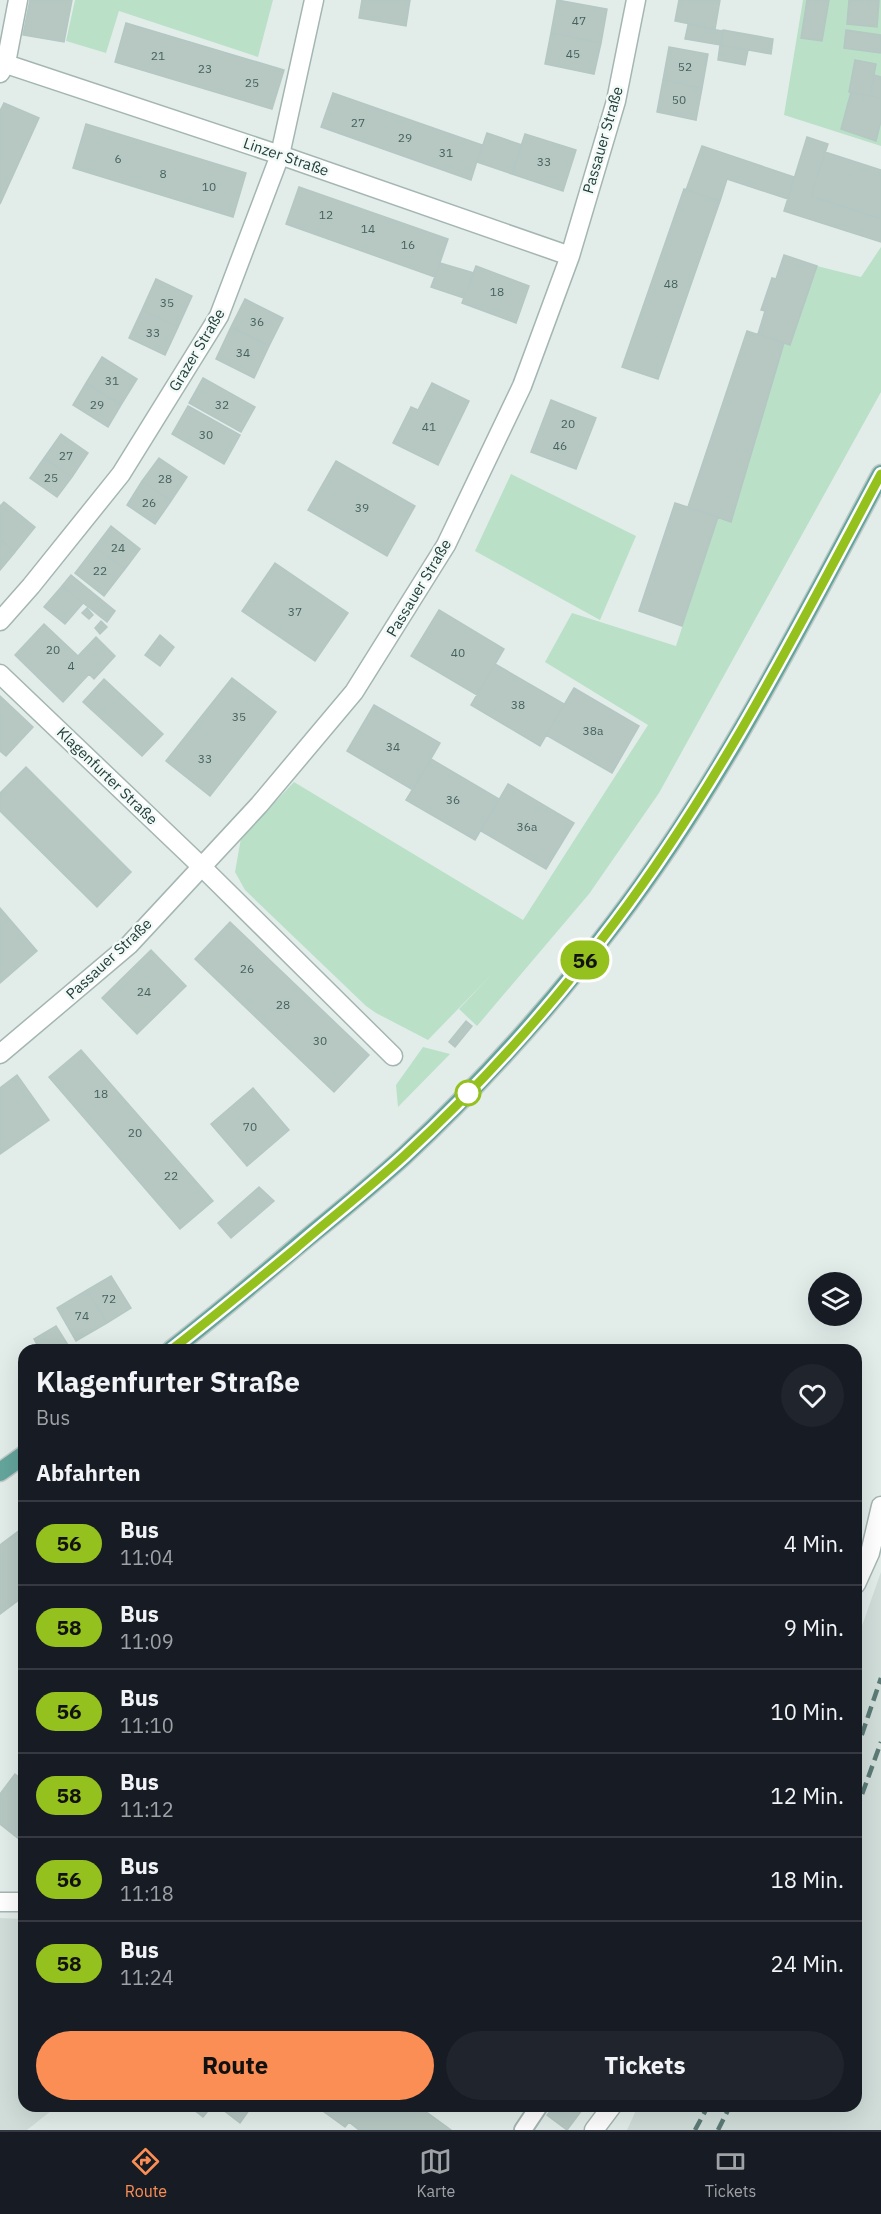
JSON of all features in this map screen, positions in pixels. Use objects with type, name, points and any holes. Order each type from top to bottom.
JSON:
[{"type":"main road","points":[[179,1344],[239,1296],[404,1156],[492,1067],[570,979],[628,904],[706,790],[752,714],[881,474]]},
{"type":"main road","points":[[0,1472],[18,1459]]},
{"type":"street","points":[[2,66],[18,0]]},
{"type":"street","name":"Grazer Straße","points":[[0,621],[121,474],[219,316],[280,155],[314,0]]},
{"type":"street","name":"Passauer Straße","points":[[0,1054],[129,945],[259,805],[354,692],[446,545],[522,386],[570,256],[616,101],[636,0]]},
{"type":"street","name":"Linzer Straße","points":[[2,66],[280,155],[570,256]]},
{"type":"street","name":"Klagenfurter Straße","points":[[0,674],[202,867],[393,1056]]},
{"type":"street","points":[[862,1570],[870,1552],[881,1506]]},
{"type":"street","points":[[0,1902],[18,1902]]},
{"type":"street","points":[[594,2130],[608,2112]]},
{"type":"lane","points":[[523,2130],[535,2112]]},
{"type":"shaded area","points":[[881,1572],[881,2130],[627,2130],[635,2112],[862,2112],[862,1626]]},
{"type":"shaded area","points":[[0,1918],[18,1919],[18,2112],[50,2112],[27,2130],[0,2130]]},
{"type":"green space","points":[[75,0],[273,0],[258,57],[119,11],[106,53],[66,41]]},
{"type":"green space","points":[[803,0],[881,0],[881,146],[784,115]]},
{"type":"green space","points":[[881,247],[881,392],[659,793],[589,894],[477,1026],[459,1009],[492,974],[428,1040],[376,1013],[245,890],[235,872],[241,838],[294,782],[523,920],[648,725],[545,662],[572,613],[676,646],[718,517],[731,521],[784,343],[790,344],[817,266],[861,277]]},
{"type":"green space","points":[[511,474],[636,536],[600,620],[475,551]]},
{"type":"green space","points":[[423,1047],[450,1054],[398,1107],[396,1085]]},
{"type":"building","points":[[30,0],[72,0],[64,42],[23,35]]},
{"type":"building","points":[[362,0],[410,0],[406,26],[359,18]]},
{"type":"building","points":[[557,0],[607,9],[601,43],[551,33]]},
{"type":"building","points":[[679,0],[720,0],[715,29],[675,21]]},
{"type":"building","points":[[807,0],[829,0],[822,41],[801,38]]},
{"type":"building","points":[[849,0],[879,0],[877,27],[847,24]]},
{"type":"building","points":[[126,23],[284,70],[272,109],[115,62]]},
{"type":"building","points":[[688,25],[723,31],[720,45],[685,39]]},
{"type":"building","points":[[723,30],[773,39],[771,54],[720,45]]},
{"type":"building","points":[[846,30],[881,35],[881,53],[844,48]]},
{"type":"building","points":[[551,33],[601,43],[594,74],[545,64]]},
{"type":"building","points":[[720,45],[748,50],[745,65],[718,60]]},
{"type":"building","points":[[669,47],[708,54],[702,88],[663,80]]},
{"type":"building","points":[[855,60],[876,64],[870,96],[849,92]]},
{"type":"building","points":[[874,75],[881,77],[881,98],[870,96]]},
{"type":"building","points":[[663,80],[702,88],[696,120],[657,112]]},
{"type":"building","points":[[851,92],[881,98],[881,121],[876,141],[841,129]]},
{"type":"building","points":[[333,93],[482,145],[471,180],[321,127]]},
{"type":"building","points":[[4,103],[39,118],[0,204],[0,111]]},
{"type":"building","points":[[86,124],[246,173],[233,217],[73,168]]},
{"type":"building","points":[[487,133],[522,145],[512,174],[477,162]]},
{"type":"building","points":[[525,134],[576,150],[563,191],[512,174]]},
{"type":"building","points":[[807,137],[828,144],[811,196],[881,219],[881,242],[784,211]]},
{"type":"building","points":[[702,146],[794,177],[788,199],[727,179],[720,201],[686,190]]},
{"type":"building","points":[[825,152],[881,170],[881,219],[811,196]]},
{"type":"building","points":[[299,187],[448,239],[435,277],[286,224]]},
{"type":"building","points":[[684,189],[720,201],[658,379],[622,367]]},
{"type":"building","points":[[784,255],[817,266],[790,345],[758,334],[765,311],[761,310],[772,278],[776,279]]},
{"type":"building","points":[[440,263],[474,273],[464,298],[431,287]]},
{"type":"building","points":[[476,266],[529,286],[516,323],[462,303]]},
{"type":"building","points":[[156,279],[192,296],[178,327],[142,310]]},
{"type":"building","points":[[245,299],[283,318],[269,346],[231,327]]},
{"type":"building","points":[[142,310],[178,327],[165,355],[129,338]]},
{"type":"building","points":[[231,327],[269,346],[254,378],[216,359]]},
{"type":"building","points":[[747,331],[784,343],[731,522],[688,507]]},
{"type":"building","points":[[102,357],[137,379],[121,405],[86,383]]},
{"type":"building","points":[[203,378],[255,407],[241,432],[189,403]]},
{"type":"building","points":[[86,383],[121,405],[108,427],[73,405]]},
{"type":"building","points":[[432,383],[469,401],[438,465],[393,443],[411,407],[418,410]]},
{"type":"building","points":[[551,400],[596,418],[576,469],[531,452]]},
{"type":"building","points":[[188,406],[240,435],[224,464],[172,434]]},
{"type":"building","points":[[61,434],[88,453],[72,477],[44,458]]},
{"type":"building","points":[[44,458],[72,477],[57,497],[30,478]]},
{"type":"building","points":[[159,458],[187,477],[171,501],[142,481]]},
{"type":"building","points":[[336,461],[415,506],[387,556],[308,510]]},
{"type":"building","points":[[142,481],[171,501],[155,524],[127,505]]},
{"type":"building","points":[[4,502],[35,527],[15,552],[0,539],[0,506]]},
{"type":"building","points":[[675,503],[718,517],[682,626],[639,611]]},
{"type":"building","points":[[111,526],[140,549],[125,569],[95,547]]},
{"type":"building","points":[[0,539],[15,552],[0,570]]},
{"type":"building","points":[[95,547],[125,569],[104,596],[75,573]]},
{"type":"building","points":[[275,563],[348,613],[315,661],[242,611]]},
{"type":"building","points":[[71,575],[115,611],[107,622],[62,586]]},
{"type":"building","points":[[62,586],[83,603],[65,624],[44,607]]},
{"type":"building","points":[[87,608],[93,615],[89,619],[82,613]]},
{"type":"building","points":[[439,610],[504,649],[477,695],[411,656]]},
{"type":"building","points":[[101,621],[107,627],[100,634],[95,628]]},
{"type":"building","points":[[44,624],[78,656],[96,637],[115,656],[94,679],[89,674],[63,702],[15,655]]},
{"type":"building","points":[[160,635],[174,647],[160,666],[145,655]]},
{"type":"building","points":[[495,664],[564,704],[540,746],[471,705]]},
{"type":"building","points":[[232,678],[276,712],[210,796],[166,761]]},
{"type":"building","points":[[104,679],[163,734],[142,756],[83,702]]},
{"type":"building","points":[[574,688],[639,726],[612,773],[546,735]]},
{"type":"building","points":[[0,696],[33,727],[6,756],[0,751]]},
{"type":"building","points":[[374,705],[440,743],[413,790],[347,751]]},
{"type":"building","points":[[431,759],[499,799],[475,840],[406,800]]},
{"type":"building","points":[[26,767],[131,872],[97,907],[0,811],[0,793]]},
{"type":"building","points":[[508,784],[574,823],[546,869],[481,831]]},
{"type":"building","points":[[0,908],[37,951],[0,983]]},
{"type":"building","points":[[230,922],[369,1055],[334,1092],[195,959]]},
{"type":"building","points":[[151,950],[186,986],[137,1034],[102,998]]},
{"type":"building","points":[[466,1021],[472,1026],[455,1047],[449,1042]]},
{"type":"building","points":[[81,1050],[213,1201],[180,1229],[49,1077]]},
{"type":"building","points":[[17,1075],[49,1120],[0,1154],[0,1088]]},
{"type":"building","points":[[253,1088],[289,1130],[247,1166],[211,1124]]},
{"type":"building","points":[[259,1187],[274,1201],[231,1238],[218,1223]]},
{"type":"building","points":[[111,1276],[131,1308],[107,1323],[87,1290]]},
{"type":"building","points":[[87,1290],[107,1323],[76,1341],[57,1308]]},
{"type":"building","points":[[56,1326],[67,1344],[37,1344],[34,1339]]},
{"type":"building","points":[[18,1532],[18,1600],[0,1614],[0,1545]]},
{"type":"building","points":[[15,1774],[18,1776],[18,1838],[0,1824],[0,1794]]},
{"type":"building","points":[[197,2112],[207,2112],[203,2117]]},
{"type":"building","points":[[226,2112],[248,2112],[240,2123]]},
{"type":"building","points":[[324,2112],[426,2112],[451,2130],[359,2130],[349,2122],[345,2127]]},
{"type":"building","points":[[549,2112],[580,2112],[567,2130],[547,2115]]},
{"type":"railway","points":[[862,1734],[881,1678]]},
{"type":"railway","points":[[862,1794],[881,1742]]},
{"type":"railway","points":[[695,2130],[705,2112]]},
{"type":"railway","points":[[718,2130],[727,2112]]},
{"type":"bus line","name":"56","points":[[179,1344],[268,1272],[404,1156],[500,1059],[570,979],[616,921],[706,790],[752,714],[881,474]]}]
